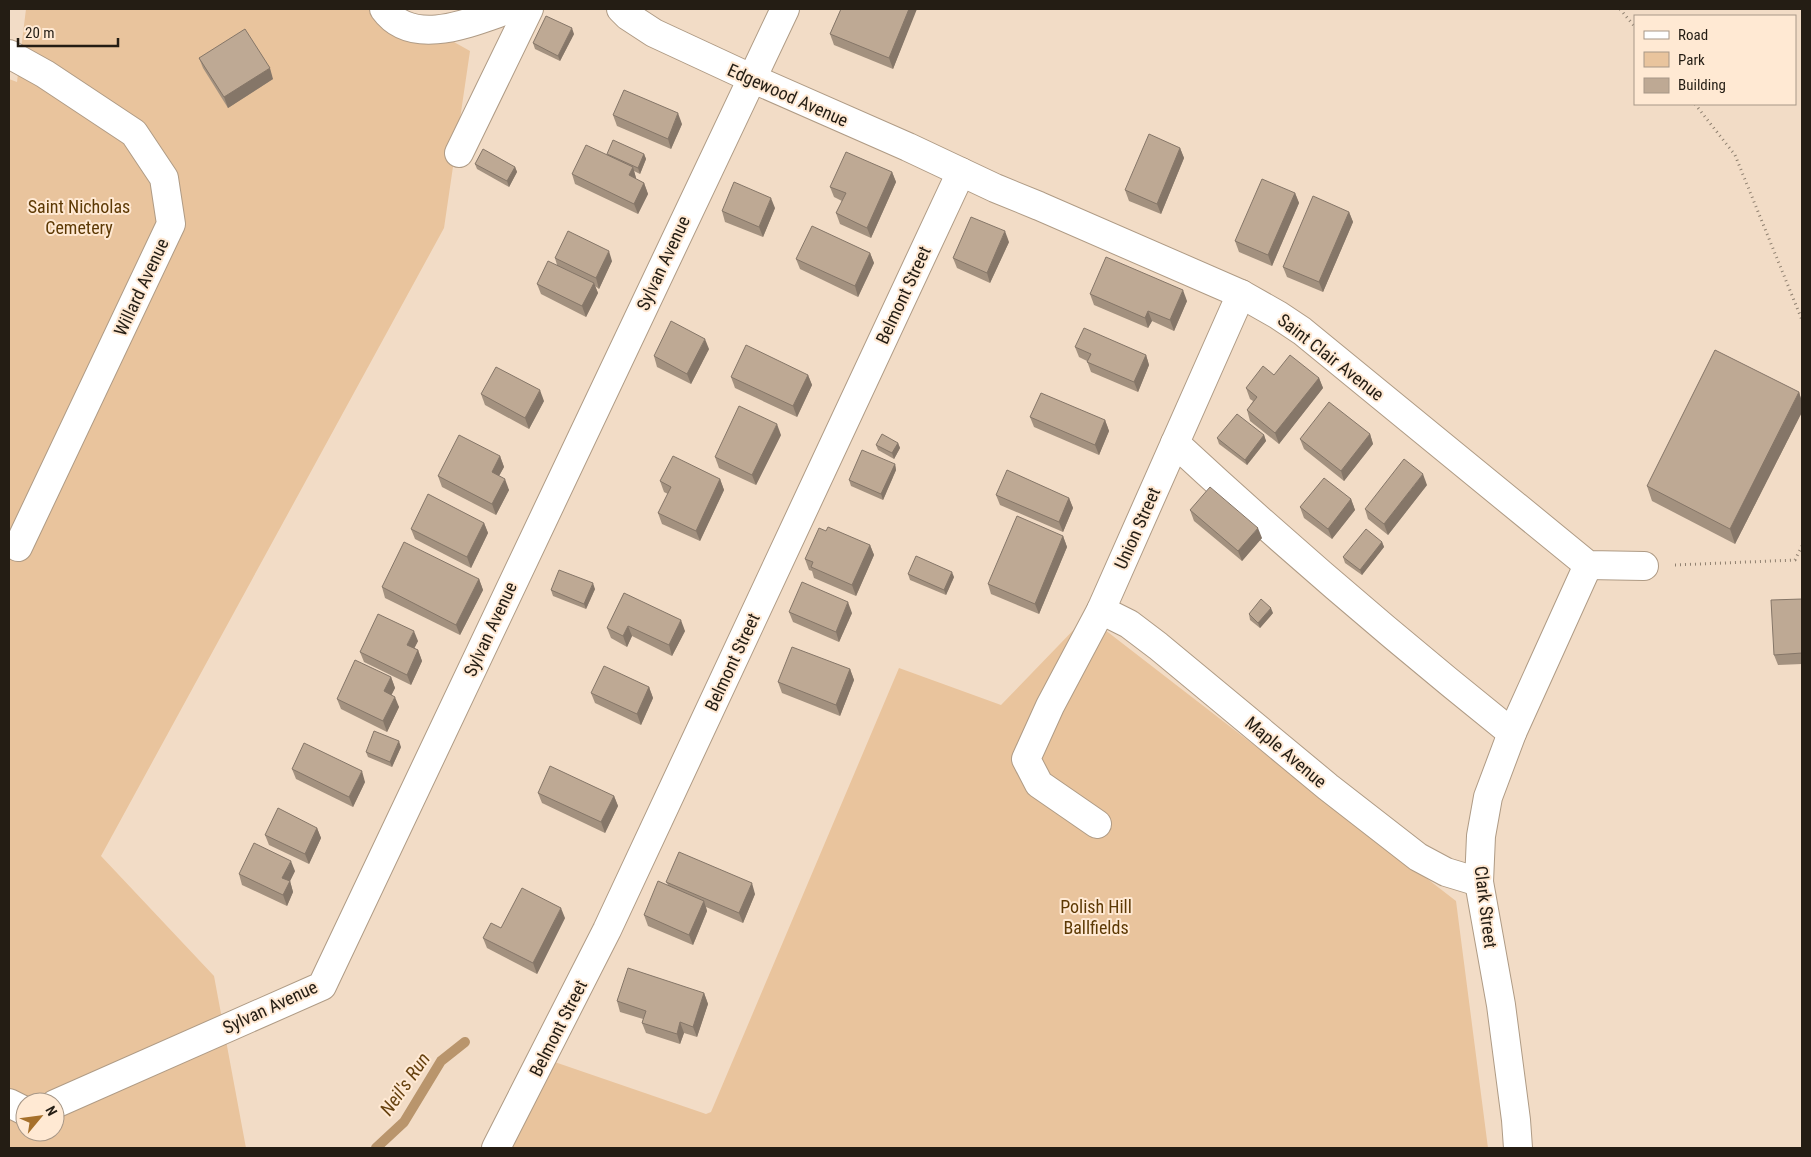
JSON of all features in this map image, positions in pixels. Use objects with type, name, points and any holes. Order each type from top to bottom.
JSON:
[{"type":"street","points":[[384,9],[389,15],[404,25],[424,30],[446,29],[510,9]]},
{"type":"street","points":[[459,153],[529,9]]},
{"type":"street","name":"Edgewood Avenue","points":[[621,9],[628,16],[654,33],[961,172]]},
{"type":"street","name":"Sylvan Avenue","points":[[65,1100],[322,986],[784,9]]},
{"type":"street","name":"Willard Avenue","points":[[9,54],[45,74],[134,133],[164,178],[171,224],[18,546]]},
{"type":"street","name":"Saint Clair Avenue","points":[[961,172],[1241,294],[1278,315],[1302,331],[1588,565]]},
{"type":"street","name":"Belmont Street","points":[[496,1148],[607,930],[961,172]]},
{"type":"street","name":"Union Street","points":[[1097,824],[1039,784],[1026,759],[1050,706],[1101,610],[1241,294]]},
{"type":"street","points":[[1175,444],[1254,516],[1464,695],[1512,733]]},
{"type":"street","points":[[1588,565],[1644,566]]},
{"type":"street","name":"Clark Street","points":[[1518,1148],[1516,1120],[1500,1005],[1479,882],[1480,836],[1488,797],[1512,733],[1588,565]]},
{"type":"street","name":"Maple Avenue","points":[[1101,610],[1129,624],[1158,646],[1328,787],[1418,857],[1446,872],[1479,882]]},
{"type":"path","points":[[1620,9],[1634,27]]},
{"type":"path","points":[[1696,105],[1735,155],[1802,320]]},
{"type":"path","points":[[1644,566],[1795,560],[1802,546]]},
{"type":"green space","name":"Saint Nicholas Cemetery","points":[[26,9],[395,9],[470,51],[444,228],[101,856],[214,976],[246,1148],[9,1148],[9,79],[17,82]]},
{"type":"green space","name":"Polish Hill Ballfields","points":[[1087,616],[1456,901],[1488,1148],[503,1148],[543,1058],[706,1114],[711,1112],[899,668],[1001,705]]},
{"type":"building","points":[[841,9],[909,9],[889,58],[830,34]]},
{"type":"building","points":[[546,16],[572,28],[558,56],[533,43]]},
{"type":"building","points":[[245,29],[270,68],[224,97],[199,58]]},
{"type":"building","points":[[624,90],[678,113],[668,139],[613,115]]},
{"type":"building","points":[[1149,134],[1180,148],[1157,204],[1125,190]]},
{"type":"building","points":[[613,140],[644,154],[638,168],[607,154]]},
{"type":"building","points":[[586,145],[633,167],[629,175],[644,183],[634,204],[572,174]]},
{"type":"building","points":[[483,149],[515,167],[507,181],[475,164]]},
{"type":"building","points":[[846,152],[892,172],[867,228],[836,213],[846,193],[830,187]]},
{"type":"building","points":[[1262,179],[1295,193],[1268,255],[1235,241]]},
{"type":"building","points":[[734,182],[771,198],[759,227],[722,211]]},
{"type":"building","points":[[1313,196],[1349,212],[1319,282],[1283,267]]},
{"type":"building","points":[[971,217],[1005,231],[987,273],[953,258]]},
{"type":"building","points":[[812,226],[870,253],[855,286],[796,259]]},
{"type":"building","points":[[568,231],[609,251],[596,278],[555,258]]},
{"type":"building","points":[[1106,257],[1183,290],[1170,320],[1148,311],[1145,318],[1090,294]]},
{"type":"building","points":[[548,261],[594,283],[582,306],[537,284]]},
{"type":"building","points":[[671,321],[705,339],[687,374],[654,356]]},
{"type":"building","points":[[1084,328],[1146,355],[1134,382],[1087,362],[1091,354],[1075,347]]},
{"type":"building","points":[[746,345],[808,375],[793,406],[731,377]]},
{"type":"building","points":[[1715,350],[1799,392],[1730,529],[1647,486]]},
{"type":"building","points":[[1290,355],[1319,378],[1275,433],[1247,410],[1257,397],[1246,388],[1263,366],[1274,375]]},
{"type":"building","points":[[496,367],[540,390],[525,418],[481,394]]},
{"type":"building","points":[[1041,393],[1105,420],[1095,445],[1030,417]]},
{"type":"building","points":[[1329,402],[1370,434],[1341,471],[1300,439]]},
{"type":"building","points":[[739,406],[777,424],[752,475],[715,457]]},
{"type":"building","points":[[1237,414],[1264,435],[1245,460],[1217,438]]},
{"type":"building","points":[[882,434],[898,443],[892,453],[876,445]]},
{"type":"building","points":[[459,435],[500,456],[492,472],[505,479],[492,504],[438,476]]},
{"type":"building","points":[[862,450],[895,464],[881,494],[849,480]]},
{"type":"building","points":[[673,456],[720,479],[696,531],[658,513],[671,487],[660,481]]},
{"type":"building","points":[[1404,459],[1423,474],[1384,524],[1365,509]]},
{"type":"building","points":[[1007,470],[1069,498],[1059,522],[996,495]]},
{"type":"building","points":[[1324,478],[1351,499],[1328,529],[1300,507]]},
{"type":"building","points":[[1210,487],[1258,528],[1238,551],[1190,510]]},
{"type":"building","points":[[428,494],[484,523],[467,557],[411,529]]},
{"type":"building","points":[[1017,516],[1063,536],[1035,604],[988,584]]},
{"type":"building","points":[[828,527],[870,545],[852,585],[811,567],[813,562],[805,559],[819,528],[826,531]]},
{"type":"building","points":[[1366,529],[1382,542],[1360,570],[1343,557]]},
{"type":"building","points":[[404,542],[479,579],[456,625],[382,587]]},
{"type":"building","points":[[916,556],[952,572],[944,590],[908,574]]},
{"type":"building","points":[[559,570],[593,583],[584,604],[551,590]]},
{"type":"building","points":[[802,582],[848,602],[836,632],[789,612]]},
{"type":"building","points":[[624,593],[681,620],[669,645],[628,626],[623,636],[607,628]]},
{"type":"building","points":[[1261,599],[1271,608],[1258,623],[1249,614]]},
{"type":"building","points":[[1802,599],[1802,653],[1774,655],[1771,600]]},
{"type":"building","points":[[378,614],[414,631],[407,645],[418,650],[407,675],[360,652]]},
{"type":"building","points":[[792,647],[850,669],[836,705],[778,682]]},
{"type":"building","points":[[355,660],[391,677],[384,691],[395,697],[383,721],[337,699]]},
{"type":"building","points":[[604,666],[649,687],[637,714],[591,693]]},
{"type":"building","points":[[374,731],[399,741],[390,762],[366,752]]},
{"type":"building","points":[[304,743],[362,771],[349,797],[292,769]]},
{"type":"building","points":[[550,766],[614,796],[601,822],[538,793]]},
{"type":"building","points":[[278,808],[317,828],[305,854],[265,835]]},
{"type":"building","points":[[254,843],[291,861],[282,878],[290,881],[283,895],[239,874]]},
{"type":"building","points":[[679,852],[752,883],[739,913],[666,882]]},
{"type":"building","points":[[658,881],[704,901],[689,935],[644,915]]},
{"type":"building","points":[[522,888],[561,908],[533,963],[483,938],[491,923],[501,928]]},
{"type":"building","points":[[628,968],[704,993],[693,1027],[680,1022],[677,1034],[642,1023],[646,1011],[617,1001]]},
{"type":"waterway","name":"Neil's Run","points":[[376,1148],[404,1122],[441,1061],[465,1042]]}]
